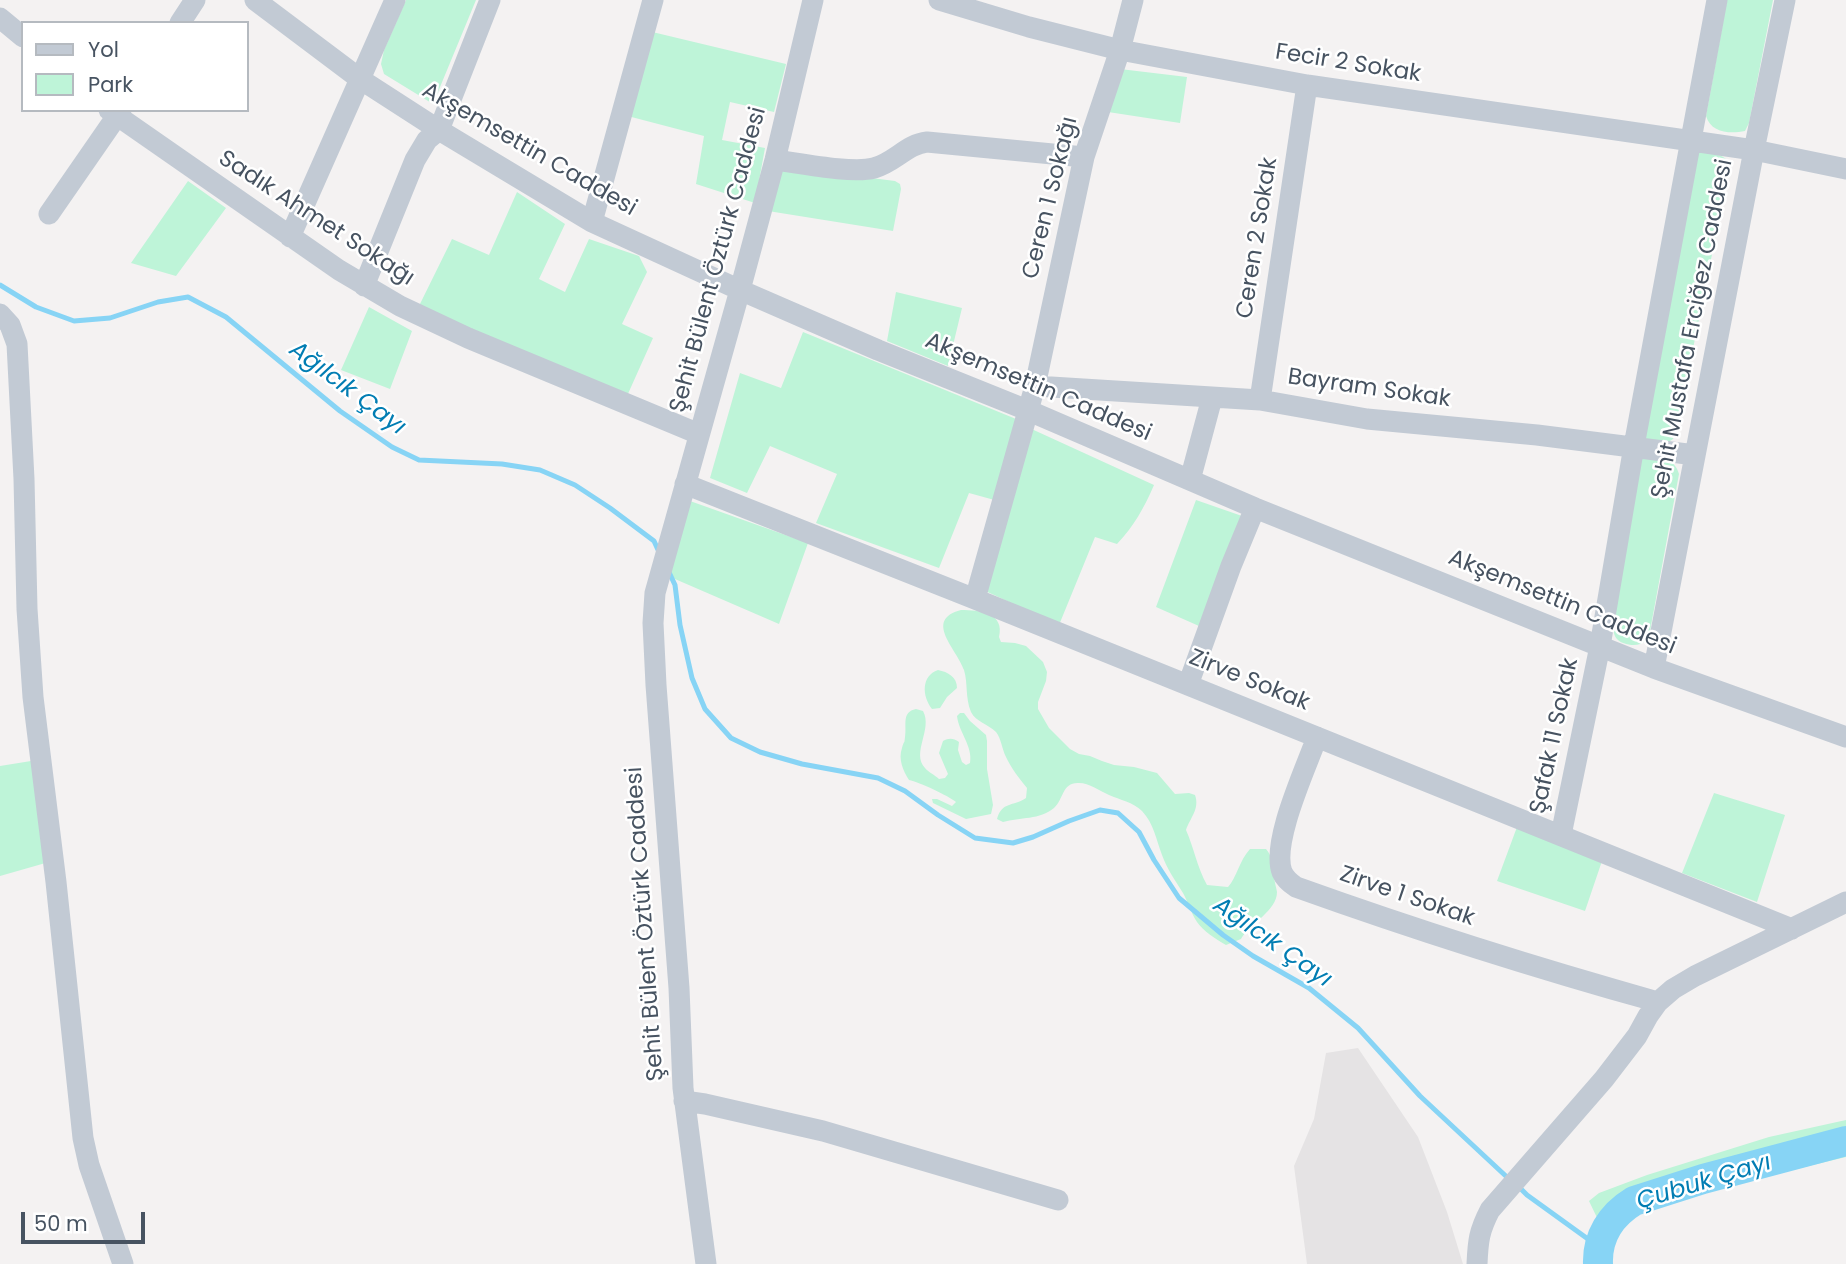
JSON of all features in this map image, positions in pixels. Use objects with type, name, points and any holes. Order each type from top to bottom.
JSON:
[{"type":"street","points":[[181,21],[195,0]]},
{"type":"street","name":"Akşemsettin Caddesi","points":[[254,0],[360,79],[592,222],[740,290],[1255,508],[1654,668],[1846,737]]},
{"type":"street","points":[[290,237],[395,0]]},
{"type":"street","points":[[365,286],[415,160],[427,140],[439,130],[490,0]]},
{"type":"street","points":[[592,222],[653,0]]},
{"type":"street","name":"Şehit Bülent Öztürk Caddesi","points":[[706,1264],[684,1101],[678,975],[656,685],[655,593],[775,160],[813,0]]},
{"type":"street","name":"Fecir 2 Sokak","points":[[939,0],[1120,50],[1307,85],[1691,140],[1846,169]]},
{"type":"street","name":"Ceren 1 Sokağı","points":[[975,599],[1035,386],[1084,157],[1120,50],[1133,0]]},
{"type":"street","name":"Şafak 11 Sokak","points":[[1562,835],[1600,646],[1634,446],[1717,0]]},
{"type":"street","name":"Şehit Mustafa Erciğez Caddesi","points":[[1654,668],[1785,0]]},
{"type":"street","points":[[0,18],[21,35]]},
{"type":"street","name":"Ceren 2 Sokak","points":[[1260,400],[1307,85]]},
{"type":"street","points":[[49,214],[116,112]]},
{"type":"street","name":"Sadık Ahmet Sokağı","points":[[116,112],[339,271],[400,306],[468,338],[699,434]]},
{"type":"street","points":[[775,160],[860,170],[883,165],[918,143],[928,142],[1084,157]]},
{"type":"street","points":[[0,314],[10,325],[17,344],[33,697],[82,1138],[123,1264]]},
{"type":"street","name":"Bayram Sokak","points":[[1035,386],[1260,400],[1367,419],[1537,435],[1695,455]]},
{"type":"street","points":[[1190,480],[1212,398]]},
{"type":"street","name":"Zirve Sokak","points":[[685,484],[1792,929]]},
{"type":"street","points":[[1188,685],[1255,508]]},
{"type":"street","name":"Zirve 1 Sokak","points":[[1317,737],[1284,825],[1280,845],[1281,870],[1286,880],[1296,887],[1533,967],[1658,1002]]},
{"type":"street","points":[[1477,1264],[1481,1227],[1490,1210],[1604,1079],[1637,1037],[1658,1002],[1695,976],[1846,902]]},
{"type":"street","points":[[684,1101],[823,1131],[1058,1200]]},
{"type":"shaded area","points":[[1358,1048],[1418,1137],[1447,1212],[1463,1264],[1307,1264],[1294,1166],[1314,1119],[1326,1053]]},
{"type":"green space","points":[[406,0],[476,0],[433,104],[384,74],[381,64],[384,50]]},
{"type":"green space","points":[[1727,0],[1773,0],[1749,123],[1745,131],[1739,132],[1717,129],[1708,122],[1706,116]]},
{"type":"green space","points":[[644,30],[786,64],[774,112],[730,102],[722,140],[765,148],[755,203],[696,184],[704,136],[620,114]]},
{"type":"green space","points":[[1120,69],[1187,77],[1180,123],[1108,112]]},
{"type":"green space","points":[[1702,152],[1722,157],[1730,165],[1677,428],[1673,439],[1667,443],[1642,439],[1688,155]]},
{"type":"green space","points":[[785,167],[895,181],[900,184],[901,189],[893,231],[768,211],[778,172]]},
{"type":"green space","points":[[188,181],[226,208],[176,276],[131,263]]},
{"type":"green space","points":[[517,192],[565,224],[539,279],[565,292],[589,239],[639,256],[647,272],[622,324],[653,338],[627,396],[419,306],[452,239],[489,255]]},
{"type":"green space","points":[[896,292],[962,308],[948,366],[887,341]]},
{"type":"green space","points":[[369,307],[412,331],[390,389],[341,370]]},
{"type":"green space","points":[[803,332],[1021,421],[998,501],[969,493],[939,568],[816,523],[837,474],[770,446],[747,493],[710,478],[740,373],[781,388]]},
{"type":"green space","points":[[1025,426],[1154,485],[1138,516],[1117,544],[1095,537],[1059,625],[981,589]]},
{"type":"green space","points":[[1647,456],[1671,462],[1679,474],[1650,631],[1645,641],[1631,645],[1617,639],[1613,628],[1641,459]]},
{"type":"green space","points":[[1196,500],[1242,516],[1199,626],[1156,607]]},
{"type":"green space","points":[[690,501],[808,543],[779,624],[668,576]]},
{"type":"green space","points":[[961,610],[989,614],[998,623],[1001,642],[1026,646],[1043,662],[1047,672],[1038,709],[1049,728],[1070,749],[1114,765],[1157,773],[1175,794],[1195,795],[1195,809],[1186,830],[1207,885],[1228,887],[1250,849],[1266,849],[1272,861],[1276,899],[1241,939],[1226,945],[1200,925],[1166,865],[1149,821],[1142,811],[1131,803],[1087,784],[1073,783],[1048,812],[1003,822],[997,819],[1002,809],[1026,798],[1027,788],[1008,761],[996,732],[971,712],[964,670],[943,628],[944,621],[950,615]]},
{"type":"green space","points":[[938,670],[951,676],[957,688],[940,708],[932,709],[926,698],[925,687],[928,677]]},
{"type":"green space","points":[[916,709],[923,711],[926,725],[921,762],[939,779],[948,774],[939,753],[943,741],[951,739],[959,742],[958,750],[962,762],[966,765],[970,763],[970,751],[957,716],[960,713],[964,713],[986,735],[987,769],[993,805],[991,814],[966,819],[933,803],[932,799],[952,806],[956,802],[952,799],[909,780],[902,765],[901,752],[905,741],[906,716]]},
{"type":"green space","points":[[31,761],[49,862],[0,876],[0,766]]},
{"type":"green space","points":[[1714,793],[1785,815],[1757,902],[1682,873]]},
{"type":"green space","points":[[1517,827],[1602,861],[1585,911],[1497,881]]},
{"type":"green space","points":[[1846,1120],[1846,1157],[1643,1211],[1623,1226],[1613,1251],[1589,1201],[1599,1193],[1647,1175],[1769,1137]]},
{"type":"waterway","name":"Ağılcık Çayı","points":[[0,285],[36,307],[74,321],[110,318],[158,302],[188,297],[226,317],[340,411],[392,447],[419,460],[502,464],[540,470],[575,485],[610,508],[654,541],[659,552]]},
{"type":"waterway","name":"Ağılcık Çayı","points":[[668,570],[675,585],[680,625],[692,678],[705,709],[731,738],[760,752],[802,764],[878,778],[905,791],[975,838],[1013,843],[1100,810],[1118,813],[1139,832],[1179,898],[1223,935],[1253,956],[1309,988],[1358,1028],[1420,1096],[1509,1179]]},
{"type":"waterway","name":"Çubuk Çayı","points":[[1598,1264],[1600,1245],[1607,1228],[1612,1220],[1634,1201],[1703,1179],[1846,1141]]},
{"type":"waterway","name":"Ağılcık Çayı","points":[[1517,1185],[1599,1247]]}]
